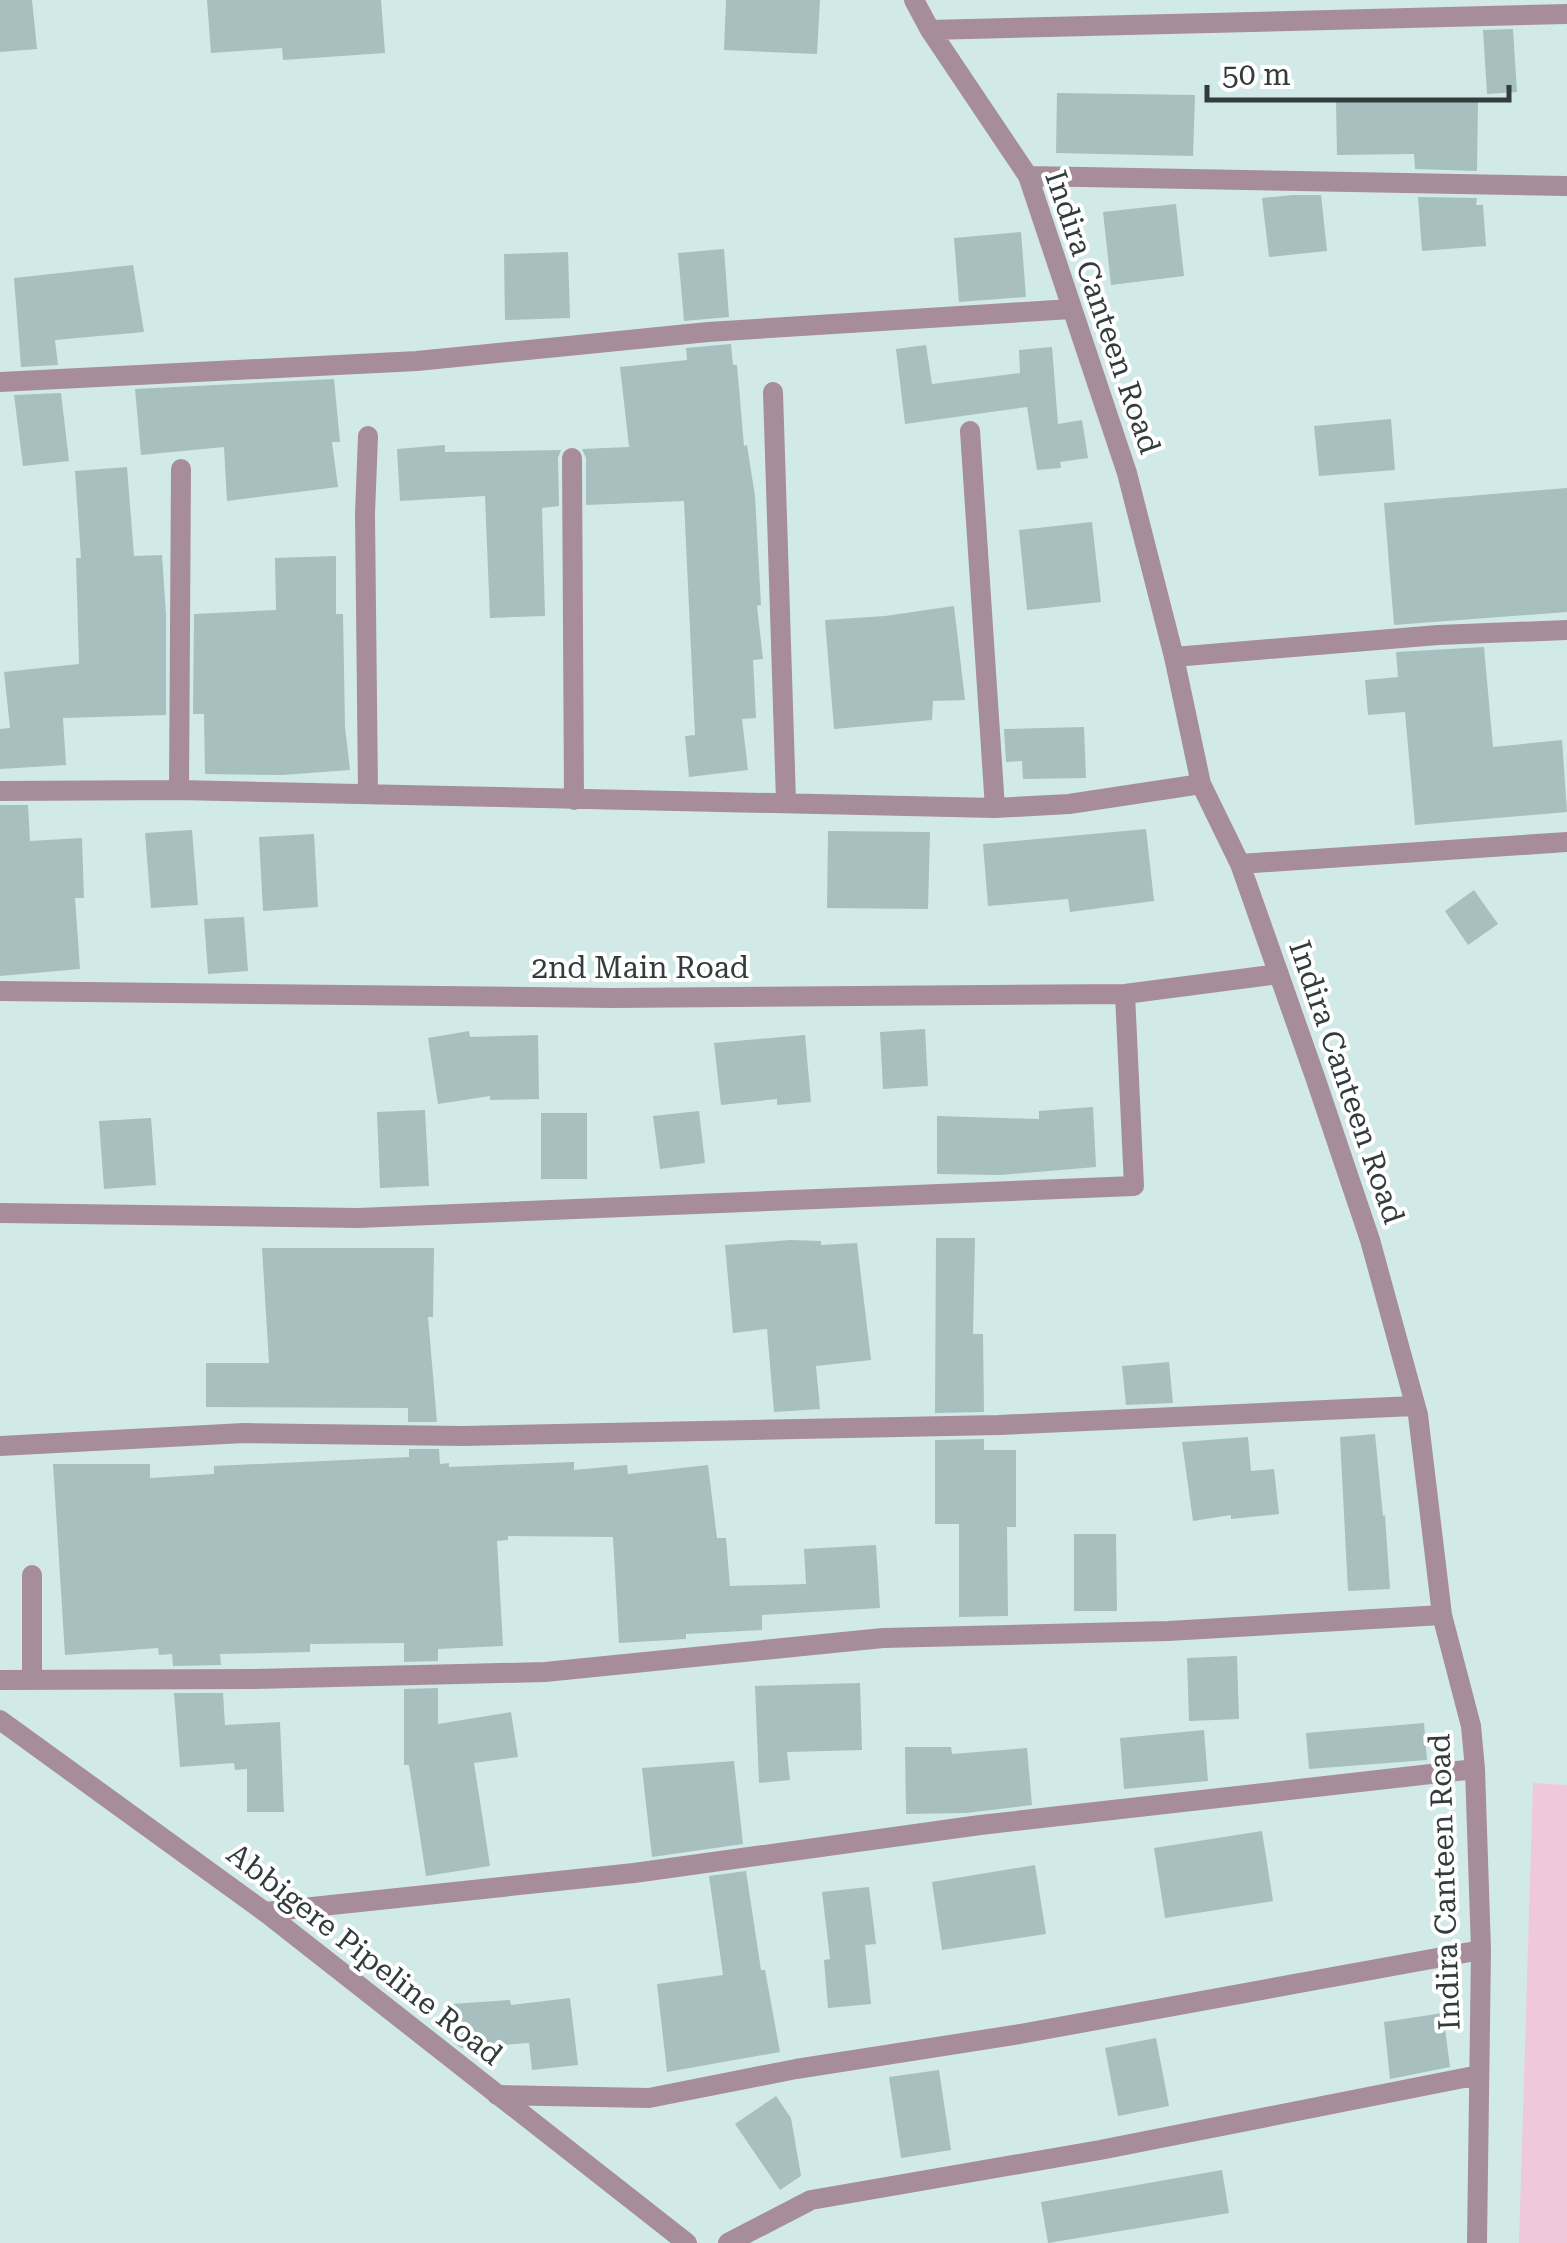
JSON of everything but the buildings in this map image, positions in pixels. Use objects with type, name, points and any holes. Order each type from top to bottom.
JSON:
[{"type":"street","name":"Indira Canteen Road","points":[[914,0],[1028,176],[1126,473],[1174,656],[1201,784],[1240,864],[1279,974],[1370,1240],[1418,1415],[1442,1615],[1471,1726],[1476,1769],[1482,1950],[1477,2243]]},
{"type":"street","points":[[930,30],[1567,14]]},
{"type":"street","points":[[1028,176],[1567,186]]},
{"type":"street","points":[[0,382],[417,361],[708,332],[1071,310]]},
{"type":"street","points":[[774,392],[786,801]]},
{"type":"street","points":[[970,431],[996,808]]},
{"type":"street","points":[[368,436],[368,792]]},
{"type":"street","points":[[572,458],[574,800]]},
{"type":"street","points":[[179,790],[182,469]]},
{"type":"street","points":[[1174,656],[1438,635],[1567,630]]},
{"type":"street","points":[[0,790],[368,792],[996,808],[1069,804],[1201,784]]},
{"type":"street","points":[[1240,864],[1567,842]]},
{"type":"street","name":"2nd Main Road","points":[[0,991],[559,998],[1125,994],[1279,974]]},
{"type":"street","points":[[0,1213],[358,1218],[1134,1186],[1125,994]]},
{"type":"street","points":[[0,1446],[244,1433],[463,1436],[979,1426],[1414,1406]]},
{"type":"street","points":[[32,1575],[32,1680]]},
{"type":"street","points":[[0,1680],[545,1672],[883,1638],[1168,1631],[1442,1615]]},
{"type":"street","name":"Abbigere Pipeline Road","points":[[0,1720],[265,1912],[687,2243]]},
{"type":"street","points":[[265,1912],[634,1873],[980,1825],[1476,1769]]},
{"type":"street","points":[[498,2095],[649,2098],[1482,1950]]},
{"type":"street","points":[[728,2243],[811,2200],[1100,2150],[1480,2076]]},
{"type":"shaded area","points":[[1533,1783],[1567,1785],[1567,2243],[1519,2243]]}]
